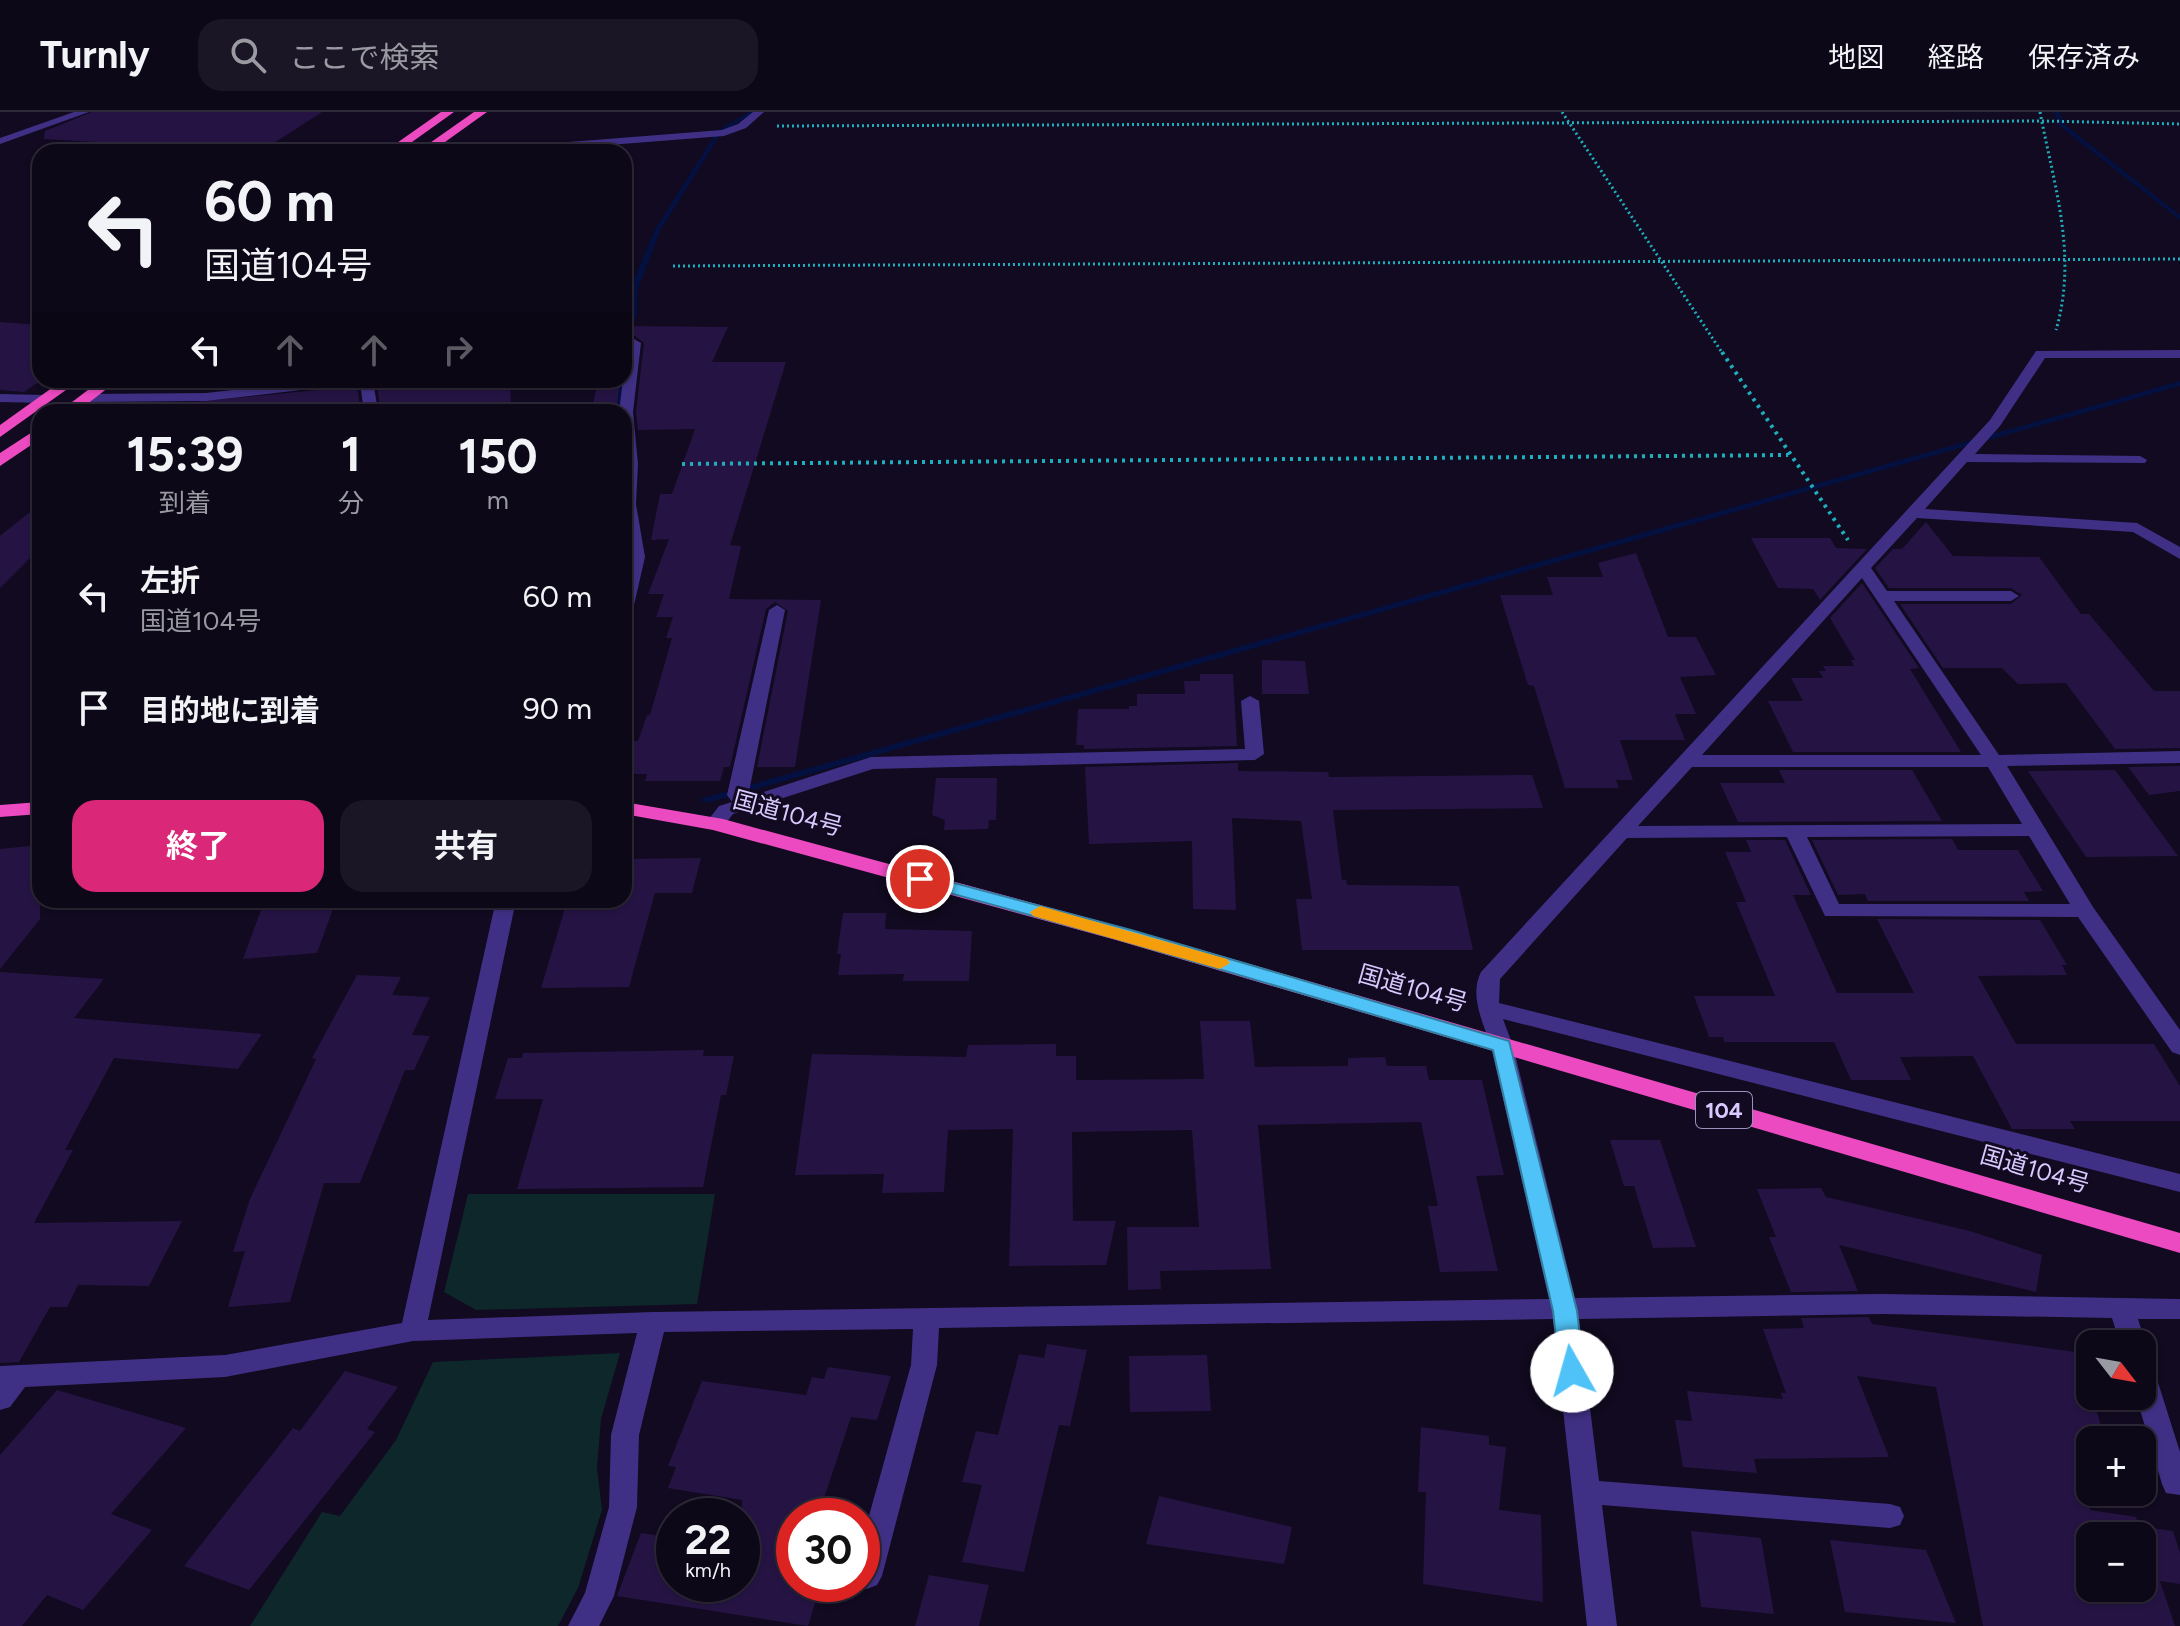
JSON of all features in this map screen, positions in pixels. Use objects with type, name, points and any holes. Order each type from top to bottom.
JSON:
[{"type":"highway","points":[[402,144],[448,112]]},
{"type":"highway","points":[[435,144],[481,112]]},
{"type":"highway","points":[[39,404],[62,388]]},
{"type":"highway","points":[[78,404],[100,388]]},
{"type":"highway","points":[[0,432],[32,409]]},
{"type":"highway","points":[[0,461],[32,438]]},
{"type":"highway","points":[[0,811],[32,809]]},
{"type":"highway","name":"国道104号","points":[[632,809],[715,824],[1124,935],[2180,1243]]},
{"type":"street","points":[[0,141],[84,112]]},
{"type":"street","points":[[582,144],[724,133],[742,126],[759,112]]},
{"type":"street","points":[[1602,1626],[1565,1311],[1502,1046],[1488,1008],[1489,977],[1995,423],[2041,354],[2180,354]]},
{"type":"street","points":[[86,398],[206,397],[285,388]]},
{"type":"street","points":[[200,404],[206,397]]},
{"type":"street","points":[[0,398],[46,399]]},
{"type":"street","points":[[1961,458],[2140,460]]},
{"type":"street","points":[[1911,513],[2137,528],[2180,554]]},
{"type":"street","points":[[632,528],[637,557],[632,579]]},
{"type":"street","points":[[1862,566],[1994,761],[2084,910],[2180,1047]]},
{"type":"street","points":[[1882,596],[2011,596]]},
{"type":"street","points":[[744,805],[737,795],[777,610]]},
{"type":"street","points":[[715,824],[726,810],[871,763],[1255,754],[1250,701]]},
{"type":"street","points":[[1687,761],[1994,761],[2180,757]]},
{"type":"street","points":[[1793,829],[1832,911],[2084,910]]},
{"type":"street","points":[[1624,832],[2035,830]]},
{"type":"street","points":[[413,1331],[504,908]]},
{"type":"street","points":[[1488,1008],[2180,1183]]},
{"type":"street","points":[[0,1399],[9,1377],[225,1366],[413,1331],[653,1322],[1882,1304],[2180,1309]]},
{"type":"street","points":[[2122,1307],[2129,1330]]},
{"type":"street","points":[[880,1528],[924,1365],[926,1319]]},
{"type":"street","points":[[583,1626],[599,1596],[623,1507],[625,1435],[653,1322]]},
{"type":"street","points":[[2153,1410],[2176,1484]]},
{"type":"street","points":[[1587,1492],[1890,1516]]},
{"type":"path","points":[[1562,112],[1788,455],[1840,525],[1862,566]]},
{"type":"path","points":[[2040,112],[2069,259],[2067,295],[2061,319],[2041,354]]},
{"type":"path","points":[[742,126],[1571,126],[2042,121],[2180,124]]},
{"type":"path","points":[[673,266],[2180,259]]},
{"type":"path","points":[[682,464],[1788,455]]},
{"type":"green space","points":[[468,1194],[715,1194],[697,1304],[476,1310],[444,1292]]},
{"type":"green space","points":[[620,1353],[601,1419],[597,1468],[602,1510],[578,1588],[558,1626],[250,1626],[322,1512],[340,1516],[396,1440],[433,1362]]},
{"type":"building","points":[[92,112],[322,112],[273,144],[129,144],[44,139],[45,131]]},
{"type":"building","points":[[0,322],[32,324],[32,386],[24,392],[0,390]]},
{"type":"building","points":[[632,326],[728,327],[712,362],[786,362],[730,545],[741,546],[729,599],[821,600],[795,767],[757,767],[788,611],[775,602],[766,609],[730,767],[724,767],[720,781],[645,781],[647,774],[632,774],[632,741],[638,741],[647,715],[650,715],[672,638],[666,638],[673,617],[656,617],[664,594],[648,594],[669,539],[651,540],[660,494],[672,494],[695,429],[638,430],[636,412],[644,343],[632,336]]},
{"type":"building","points":[[357,388],[360,404],[175,404]]},
{"type":"building","points":[[377,388],[510,388],[511,404],[380,404]]},
{"type":"building","points":[[596,388],[619,388],[617,404],[593,404]]},
{"type":"building","points":[[32,510],[32,556],[0,588],[0,536]]},
{"type":"building","points":[[1926,522],[1953,556],[2039,557],[2081,614],[2089,614],[2154,691],[2180,691],[2180,748],[2115,749],[2066,683],[2018,684],[2002,668],[1943,668],[1900,604],[2011,604],[2022,595],[2011,588],[1889,588],[1875,568],[1893,549],[1902,549]]},
{"type":"building","points":[[1751,538],[1830,538],[1836,548],[1867,549],[1820,600],[1813,589],[1778,588]]},
{"type":"building","points":[[1636,553],[1668,637],[1696,637],[1716,675],[1680,677],[1696,714],[1675,714],[1685,740],[1620,740],[1633,780],[1616,780],[1619,788],[1565,788],[1534,686],[1528,685],[1500,595],[1553,595],[1547,577],[1603,577],[1598,563]]},
{"type":"building","points":[[1862,583],[1919,668],[1910,669],[1961,752],[1793,752],[1768,701],[1803,701],[1791,678],[1823,678],[1819,671],[1826,671],[1823,666],[1854,666],[1851,660],[1855,660],[1830,618]]},
{"type":"building","points":[[1262,660],[1305,661],[1309,694],[1262,694]]},
{"type":"building","points":[[1200,674],[1233,674],[1237,746],[1084,749],[1084,745],[1076,745],[1078,709],[1129,709],[1129,706],[1137,706],[1137,694],[1185,694],[1184,681],[1200,681]]},
{"type":"building","points":[[1238,763],[1238,771],[1328,772],[1329,777],[1532,775],[1543,808],[1333,810],[1342,880],[1346,880],[1347,885],[1459,886],[1473,950],[1302,950],[1296,899],[1312,899],[1301,821],[1232,818],[1236,910],[1193,909],[1192,841],[1089,844],[1085,767]]},
{"type":"building","points":[[2180,766],[2180,791],[2149,795],[2128,767]]},
{"type":"building","points":[[1779,770],[1912,770],[1942,821],[1738,822],[1720,783],[1785,783]]},
{"type":"building","points":[[2115,770],[2178,856],[2086,857],[2028,771]]},
{"type":"building","points":[[936,778],[997,778],[996,820],[989,820],[988,829],[944,830],[945,820],[932,815]]},
{"type":"building","points":[[1952,839],[1958,850],[2018,850],[2043,891],[2024,892],[2029,901],[1868,901],[1865,894],[1838,895],[1812,840]]},
{"type":"building","points":[[1746,840],[1785,840],[1811,895],[1793,895],[1837,993],[1914,993],[1877,919],[2040,920],[2067,965],[2062,965],[2067,975],[1978,976],[2016,1044],[2154,1044],[2180,1086],[2180,1121],[2070,1121],[2075,1129],[2012,1129],[1973,1056],[1900,1057],[1911,1080],[1851,1080],[1834,1042],[1724,1042],[1723,1037],[1709,1037],[1694,996],[1775,996],[1736,902],[1746,902],[1725,852],[1751,852]]},
{"type":"building","points":[[32,846],[32,908],[40,908],[40,919],[0,969],[0,849]]},
{"type":"building","points":[[701,858],[692,893],[655,893],[629,987],[541,988],[565,908],[632,908],[632,859]]},
{"type":"building","points":[[333,909],[317,953],[243,959],[261,910]]},
{"type":"building","points":[[843,913],[886,913],[885,929],[972,931],[969,981],[903,981],[904,974],[838,975],[841,954],[837,954]]},
{"type":"building","points":[[0,972],[104,979],[74,1018],[262,1034],[238,1069],[114,1058],[65,1150],[73,1150],[34,1223],[182,1221],[149,1286],[78,1285],[67,1307],[50,1307],[19,1362],[0,1363]]},
{"type":"building","points":[[357,975],[401,977],[392,995],[430,997],[412,1035],[430,1036],[414,1070],[405,1070],[360,1183],[324,1183],[290,1302],[228,1307],[245,1251],[233,1252],[250,1199],[316,1059],[312,1058]]},
{"type":"building","points":[[1200,1021],[1250,1021],[1255,1067],[1348,1066],[1348,1058],[1385,1057],[1387,1066],[1426,1066],[1429,1080],[1482,1080],[1504,1175],[1476,1176],[1498,1271],[1440,1272],[1428,1206],[1438,1206],[1421,1122],[1258,1125],[1271,1269],[1160,1271],[1161,1289],[1128,1290],[1127,1227],[1199,1227],[1192,1130],[1072,1132],[1073,1221],[1116,1221],[1106,1265],[1009,1266],[1013,1129],[948,1130],[944,1192],[882,1193],[884,1174],[795,1175],[812,1054],[966,1057],[968,1045],[1056,1044],[1056,1056],[1076,1056],[1076,1080],[1204,1079]]},
{"type":"building","points":[[704,1050],[703,1056],[734,1056],[726,1095],[721,1095],[703,1187],[517,1189],[543,1099],[495,1099],[508,1058],[522,1058],[523,1053]]},
{"type":"building","points":[[1610,1140],[1660,1140],[1696,1247],[1653,1248],[1634,1186],[1624,1186]]},
{"type":"building","points":[[1821,1188],[1826,1197],[1970,1231],[2042,1255],[2036,1292],[1839,1245],[1858,1291],[1791,1292],[1769,1237],[1776,1237],[1757,1189]]},
{"type":"building","points":[[1869,1317],[1872,1324],[2076,1352],[2076,1410],[2096,1410],[2101,1426],[2076,1426],[2076,1506],[2090,1506],[2090,1510],[2136,1517],[2138,1522],[2076,1522],[2076,1602],[2156,1602],[2156,1528],[2173,1531],[2180,1553],[2180,1584],[2160,1581],[2175,1626],[1983,1626],[1936,1387],[1857,1376],[1889,1457],[1754,1459],[1757,1473],[1683,1467],[1675,1420],[1692,1421],[1687,1391],[1783,1399],[1781,1393],[1786,1393],[1763,1329],[1804,1328],[1801,1318]]},
{"type":"building","points":[[1047,1344],[1087,1350],[1070,1426],[1059,1425],[1024,1572],[962,1562],[982,1485],[962,1482],[976,1431],[998,1435],[1019,1354],[1044,1358]]},
{"type":"building","points":[[1207,1355],[1211,1411],[1130,1412],[1129,1356]]},
{"type":"building","points":[[828,1367],[891,1376],[877,1420],[851,1417],[824,1498],[776,1498],[776,1602],[815,1602],[808,1626],[617,1596],[641,1533],[656,1535],[656,1602],[760,1602],[760,1498],[730,1498],[668,1488],[676,1467],[668,1466],[702,1381],[806,1395],[812,1377],[824,1379]]},
{"type":"building","points":[[345,1371],[398,1387],[367,1429],[375,1432],[249,1590],[184,1566],[293,1428],[300,1431]]},
{"type":"building","points":[[57,1390],[186,1428],[111,1514],[152,1530],[83,1610],[47,1595],[22,1626],[0,1626],[0,1455]]},
{"type":"building","points":[[1421,1427],[1489,1436],[1489,1445],[1506,1447],[1499,1510],[1541,1515],[1543,1602],[1423,1584],[1426,1492],[1418,1492]]},
{"type":"building","points":[[1159,1496],[1292,1527],[1284,1564],[1146,1544]]},
{"type":"building","points":[[1691,1531],[1761,1538],[1774,1614],[1701,1607]]},
{"type":"building","points":[[1830,1540],[1926,1550],[1956,1623],[1845,1612]]},
{"type":"building","points":[[929,1575],[989,1585],[979,1626],[915,1626]]},
{"type":"waterway","points":[[632,317],[634,289],[658,229],[720,131],[753,112]]},
{"type":"waterway","points":[[2057,112],[2061,125],[2180,218]]},
{"type":"waterway","points":[[707,800],[2180,383]]},
{"type":"waterway","points":[[617,404],[618,388]]},
{"type":"slow traffic","points":[[1040,912],[1220,963]]},
{"type":"route","points":[[920,879],[1124,935],[1502,1046],[1565,1311],[1572,1371]]}]
